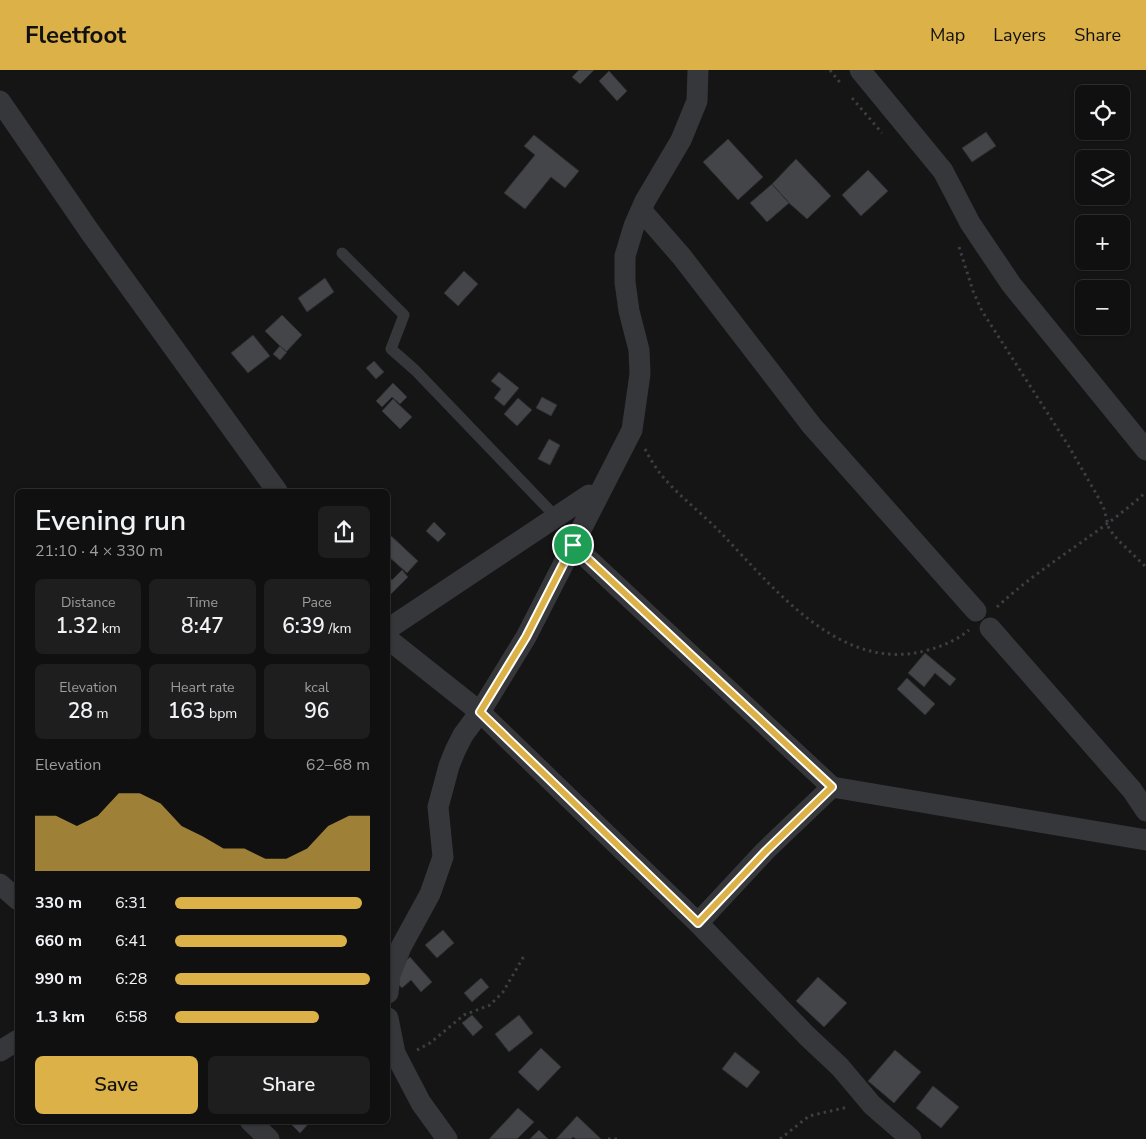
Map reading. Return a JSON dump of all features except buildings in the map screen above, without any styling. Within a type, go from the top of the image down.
[{"type":"street","points":[[390,974],[401,947],[430,894],[443,857],[438,807],[448,766],[463,735],[480,712],[526,637],[632,430],[640,374],[639,350],[629,312],[624,270],[627,248],[641,210],[681,140],[697,101],[698,70]]},
{"type":"street","points":[[860,70],[943,171],[970,223],[1011,284],[1146,450]]},
{"type":"street","points":[[0,101],[90,232],[276,489]]},
{"type":"street","points":[[641,210],[682,257],[812,426],[1132,790],[1146,811]]},
{"type":"street","points":[[390,628],[590,495]]},
{"type":"street","points":[[573,545],[832,787],[1146,840]]},
{"type":"street","points":[[390,640],[480,712],[698,923],[807,1036],[840,1067],[872,1106],[911,1139]]},
{"type":"street","points":[[698,923],[766,851],[832,787]]},
{"type":"street","points":[[0,884],[15,897]]},
{"type":"street","points":[[390,1027],[399,1060],[422,1103],[447,1139]]},
{"type":"street","points":[[0,1051],[15,1042]]},
{"type":"street","points":[[253,1124],[269,1139]]},
{"type":"lane","points":[[342,253],[404,315],[391,349],[415,370],[556,517]]},
{"type":"path","points":[[830,70],[888,139]]},
{"type":"path","points":[[957,240],[973,291],[982,311],[1097,494],[1104,509],[1107,524],[1118,540],[1146,567]]},
{"type":"path","points":[[632,430],[660,473],[788,603],[815,624],[843,641],[870,651],[895,656],[936,648],[960,637],[1146,492]]},
{"type":"path","points":[[399,1060],[430,1043],[464,1014],[490,1005],[503,992],[524,956]]},
{"type":"path","points":[[780,1139],[809,1116],[854,1106],[872,1106]]},
{"type":"path","points":[[608,1139],[618,1139]]},
{"type":"route","points":[[573,545],[832,787],[766,851],[698,923],[480,712],[526,637],[573,545]]}]
